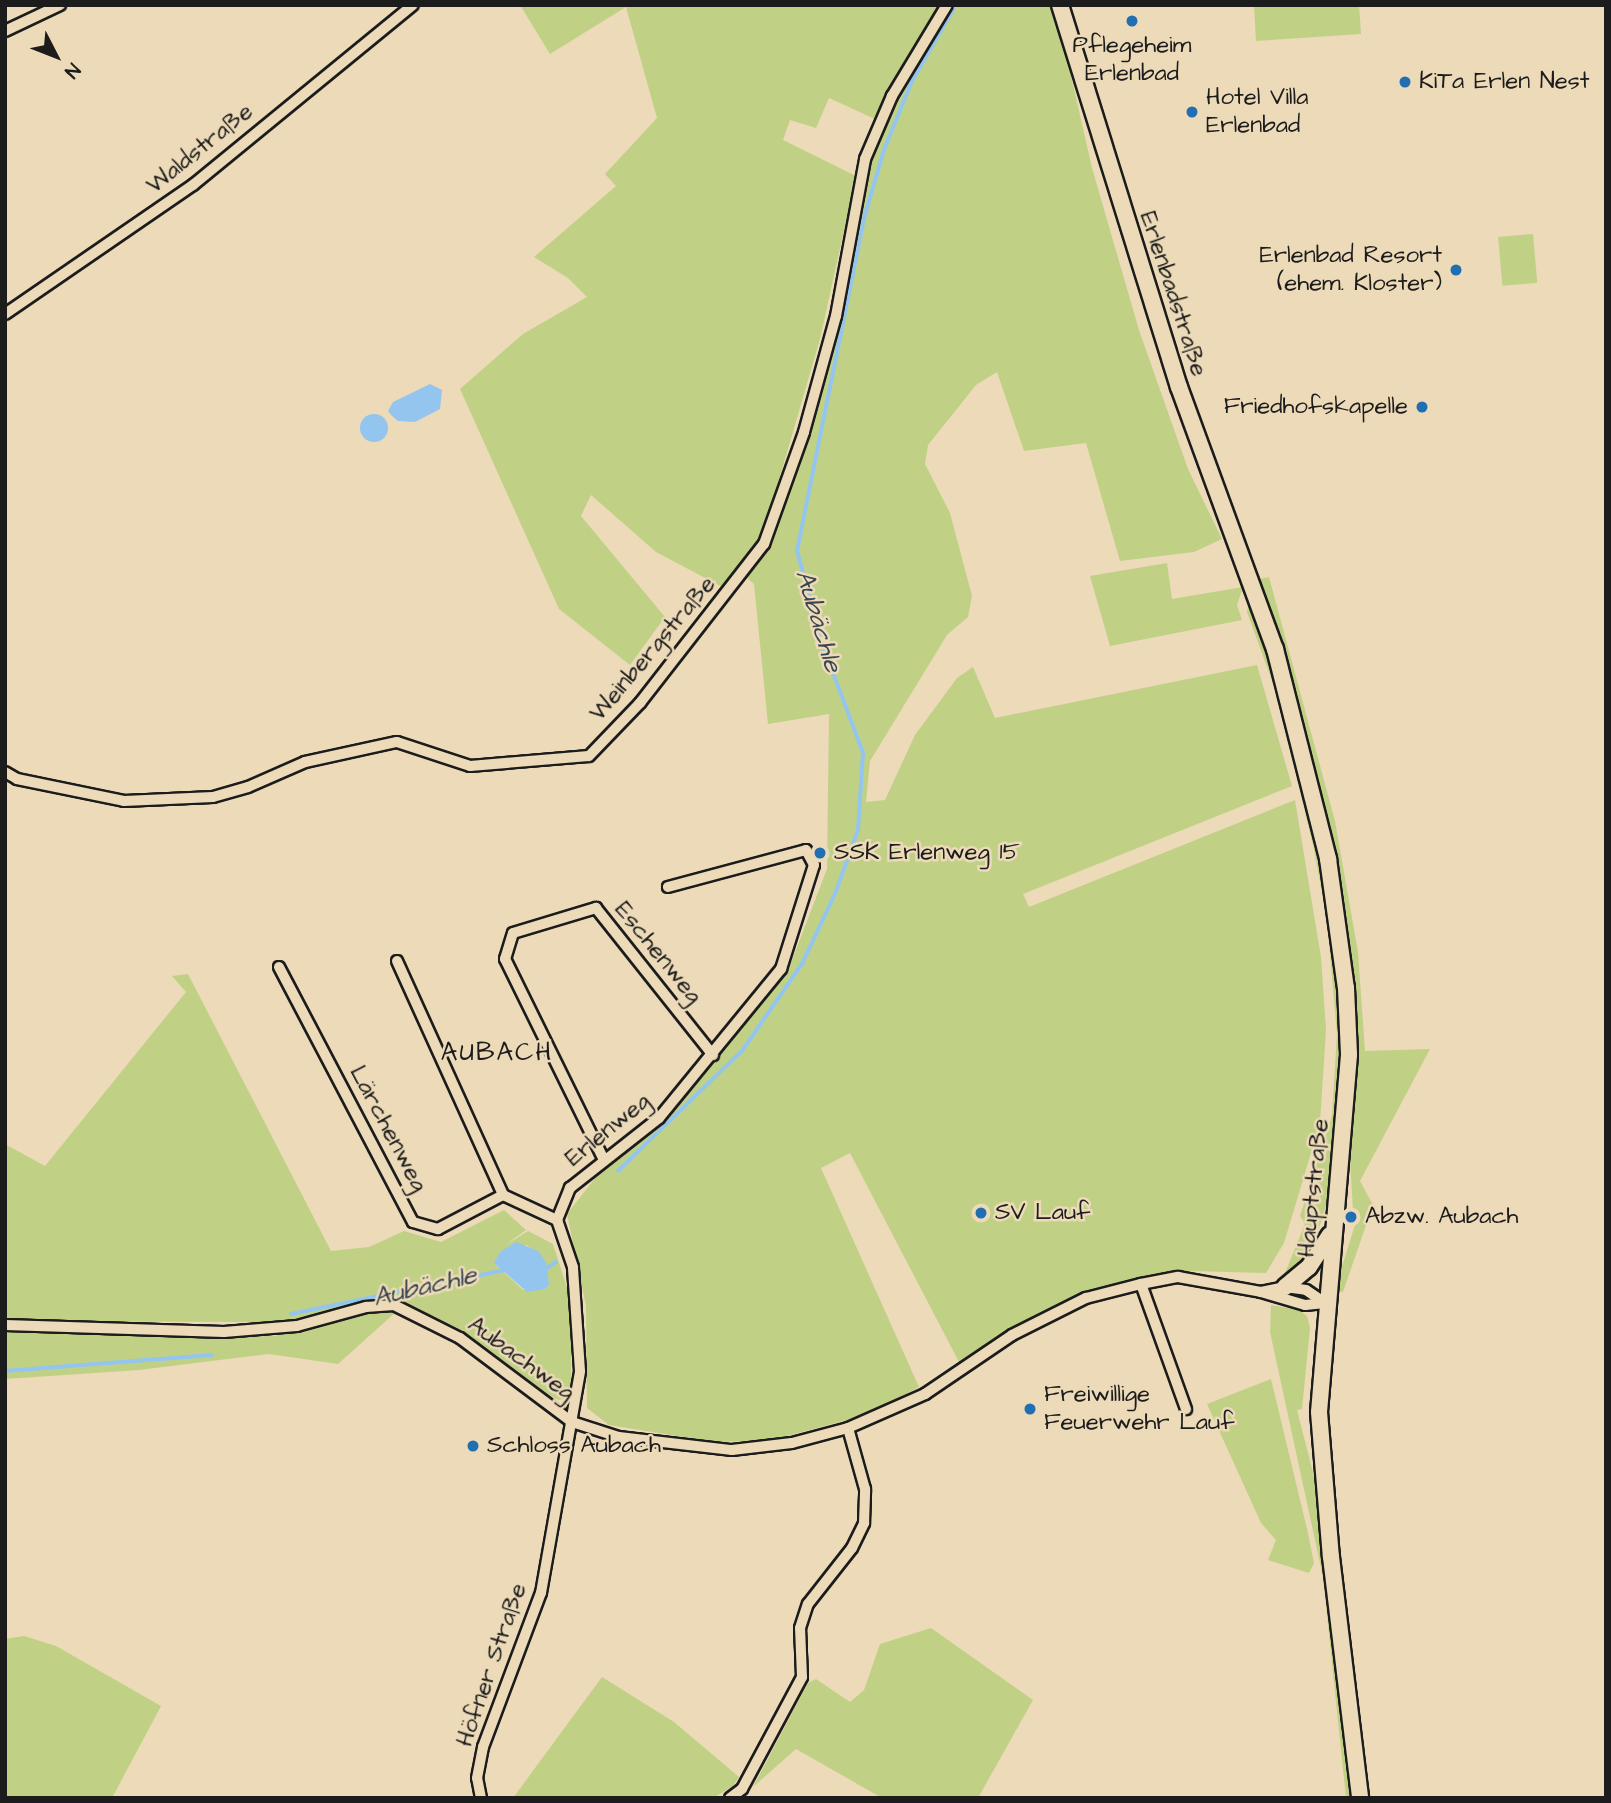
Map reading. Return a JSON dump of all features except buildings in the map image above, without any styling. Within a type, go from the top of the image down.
[{"type":"main road","name":"Erlenbadstraße","points":[[1060,5],[1179,387],[1256,591]]},
{"type":"main road","name":"Hauptstraße","points":[[1256,591],[1309,768],[1340,928],[1349,1055],[1325,1303],[1319,1412],[1323,1475],[1360,1798]]},
{"type":"main road","points":[[1285,1287],[1308,1267],[1333,1230]]},
{"type":"street","points":[[5,31],[60,5]]},
{"type":"street","name":"Waldstraße","points":[[5,314],[193,184],[412,5]]},
{"type":"street","name":"Weinbergstraße","points":[[5,772],[111,802],[213,797],[248,787],[305,762],[397,742],[470,766],[589,756],[640,703],[764,544],[804,432],[836,316],[864,159],[892,96],[947,5]]},
{"type":"street","name":"Erlenweg","points":[[557,1220],[570,1188],[603,1158],[659,1118],[781,970],[814,865],[806,850],[668,887]]},
{"type":"street","name":"Eschenweg","points":[[603,1158],[505,959],[513,933],[596,908],[713,1055]]},
{"type":"street","points":[[397,961],[503,1195],[557,1220],[573,1266],[579,1314],[580,1371],[572,1422]]},
{"type":"street","name":"Lärchenweg","points":[[279,967],[413,1222],[438,1229],[503,1195]]},
{"type":"street","name":"Aubachweg","points":[[5,1325],[224,1332],[297,1326],[366,1307],[394,1305],[460,1338],[572,1422],[619,1437],[732,1450],[792,1443],[848,1428],[925,1394],[1012,1335],[1086,1298],[1141,1284],[1178,1277],[1261,1292],[1305,1305],[1325,1303]]},
{"type":"street","points":[[1141,1284],[1186,1409]]},
{"type":"street","points":[[1285,1287],[1306,1290],[1325,1303]]},
{"type":"street","name":"Aubachweg","points":[[1261,1292],[1285,1287]]},
{"type":"street","name":"Höfner Straße","points":[[481,1798],[477,1778],[483,1747],[541,1593],[572,1422]]},
{"type":"street","points":[[730,1798],[742,1788],[802,1677],[800,1628],[808,1604],[852,1548],[864,1523],[865,1489],[848,1428]]},
{"type":"green space","points":[[520,5],[943,5],[877,120],[829,98],[816,128],[790,120],[783,140],[856,176],[820,339],[762,538],[726,589],[656,552],[591,495],[581,516],[665,617],[630,665],[559,609],[460,389],[523,334],[587,297],[568,278],[534,257],[616,186],[605,174],[657,118],[626,7],[550,54]]},
{"type":"green space","points":[[950,5],[1055,5],[1092,168],[1139,330],[1188,469],[1222,539],[1194,552],[1120,561],[1086,443],[1024,451],[997,372],[976,385],[928,445],[925,464],[950,513],[972,596],[968,617],[947,635],[870,761],[866,802],[885,800],[915,735],[957,678],[973,667],[995,718],[1257,665],[1292,786],[1023,894],[1029,907],[1295,800],[1321,957],[1326,1030],[1320,1123],[1284,1243],[1266,1273],[1189,1271],[1089,1292],[1013,1328],[959,1362],[850,1153],[821,1168],[919,1387],[869,1414],[772,1440],[714,1442],[609,1425],[587,1408],[586,1306],[567,1214],[596,1177],[664,1123],[787,973],[827,869],[829,714],[768,724],[754,584],[746,577],[772,535],[794,472],[864,179],[883,123],[912,59]]},
{"type":"green space","points":[[1254,5],[1359,5],[1361,34],[1256,41]]},
{"type":"green space","points":[[1533,234],[1537,283],[1502,286],[1498,237]]},
{"type":"green space","points":[[1167,563],[1172,599],[1243,587],[1237,605],[1242,620],[1110,646],[1090,576]]},
{"type":"green space","points":[[1269,577],[1335,821],[1358,952],[1365,1051],[1430,1049],[1360,1181],[1373,1205],[1343,1292],[1337,1291],[1339,1276],[1359,1212],[1353,1211],[1350,1158],[1356,1026],[1349,941],[1313,760],[1260,579]]},
{"type":"green space","points":[[1249,601],[1265,635],[1319,839],[1342,1000],[1343,1076],[1333,1184],[1312,1250],[1297,1269],[1285,1273],[1305,1224],[1300,1216],[1332,1116],[1337,1034],[1327,919],[1313,845],[1275,689],[1247,612]]},
{"type":"green space","points":[[188,974],[331,1251],[369,1247],[404,1231],[441,1242],[504,1210],[526,1230],[504,1246],[528,1231],[553,1244],[571,1300],[571,1391],[566,1398],[559,1400],[549,1395],[462,1330],[405,1303],[375,1300],[281,1322],[5,1321],[5,1144],[45,1166],[186,992],[172,976]],"holes":[[[527,1245],[546,1262],[545,1289],[523,1290],[494,1263]]]},
{"type":"green space","points":[[1271,1305],[1299,1310],[1307,1316],[1310,1328],[1302,1409],[1297,1410],[1317,1488],[1353,1798],[1346,1798],[1323,1577],[1270,1332]]},
{"type":"green space","points":[[385,1309],[397,1311],[338,1364],[269,1354],[139,1370],[5,1379],[5,1330],[18,1333],[89,1330],[213,1337],[275,1336]]},
{"type":"green space","points":[[1271,1379],[1314,1563],[1309,1573],[1268,1560],[1276,1540],[1261,1523],[1207,1404]]},
{"type":"green space","points":[[931,1628],[1033,1700],[978,1798],[882,1798],[796,1749],[753,1787],[808,1683],[816,1679],[850,1702],[864,1690],[880,1644]]},
{"type":"green space","points":[[24,1636],[56,1646],[161,1706],[112,1798],[5,1798],[5,1639]]},
{"type":"green space","points":[[602,1677],[674,1722],[739,1777],[733,1786],[713,1798],[513,1798]]},
{"type":"water","points":[[430,384],[442,390],[440,409],[415,422],[398,421],[388,411],[393,402]]},
{"type":"water","points":[[374,414],[384,418],[388,428],[384,438],[374,442],[364,438],[360,428],[364,418]]},
{"type":"water","points":[[516,1242],[538,1251],[546,1262],[549,1284],[545,1289],[527,1292],[494,1263],[500,1252]]},
{"type":"waterway","name":"Aubächle","points":[[618,1171],[742,1051],[802,964],[835,894],[858,830],[863,753],[821,641],[797,551],[865,215],[884,150],[912,81],[953,10]]},
{"type":"waterway","name":"Aubächle","points":[[544,1270],[556,1262]]},
{"type":"waterway","name":"Aubächle","points":[[291,1314],[505,1270]]},
{"type":"waterway","name":"Aubächle","points":[[5,1371],[211,1355]]},
{"type":"place","name":"Pflegeheim Erlenbad","points":[[1132,21]]},
{"type":"place","name":"KiTa Erlen Nest","points":[[1405,82]]},
{"type":"place","name":"Hotel Villa Erlenbad","points":[[1192,112]]},
{"type":"place","name":"Erlenbad Resort (ehem. Kloster)","points":[[1456,270]]},
{"type":"place","name":"Friedhofskapelle","points":[[1422,407]]},
{"type":"place","name":"SSK Erlenweg 15","points":[[820,853]]},
{"type":"place","name":"SV Lauf","points":[[981,1213]]},
{"type":"place","name":"Abzw. Aubach","points":[[1351,1217]]},
{"type":"place","name":"Freiwillige Feuerwehr Lauf","points":[[1030,1409]]},
{"type":"place","name":"Schloss Aubach","points":[[473,1446]]},
{"type":"district","name":"AUBACH","points":[[497,1053]]}]
